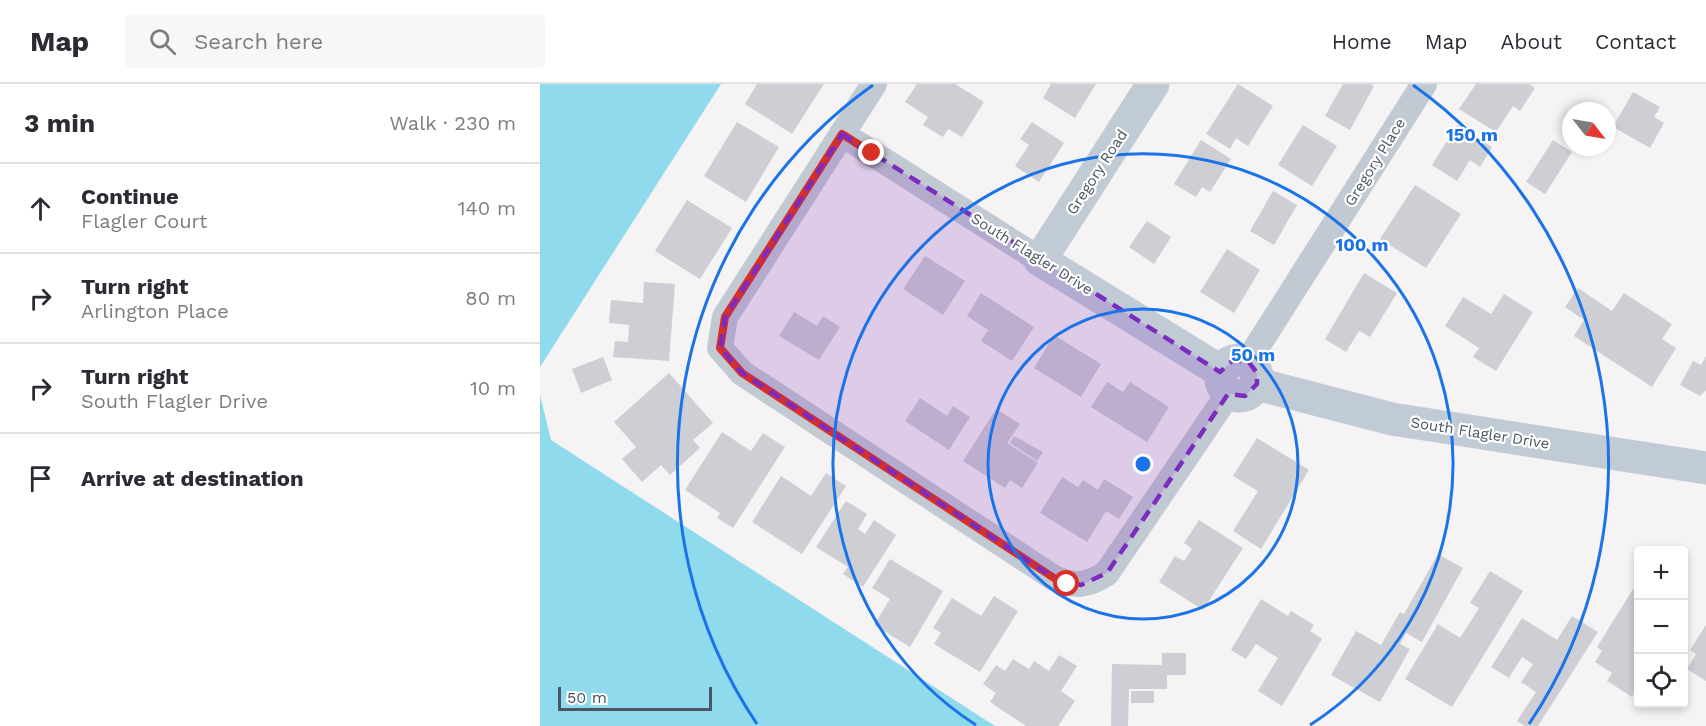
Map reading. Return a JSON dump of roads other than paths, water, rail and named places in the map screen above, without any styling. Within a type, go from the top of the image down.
[{"type":"street","points":[[842,134],[874,84]]},
{"type":"street","name":"Gregory Road","points":[[1040,260],[1153,84]]},
{"type":"street","name":"Gregory Place","points":[[842,134],[725,317],[720,348],[742,373],[1034,565],[1067,584],[1081,585],[1095,581],[1107,573],[1239,378],[1424,84]]},
{"type":"street","name":"South Flagler Drive","points":[[842,134],[1040,260],[1239,378],[1392,419],[1706,468]]},
{"type":"water","points":[[540,84],[721,84],[540,367]]},
{"type":"water","points":[[540,395],[551,440],[995,726],[540,726]]}]
